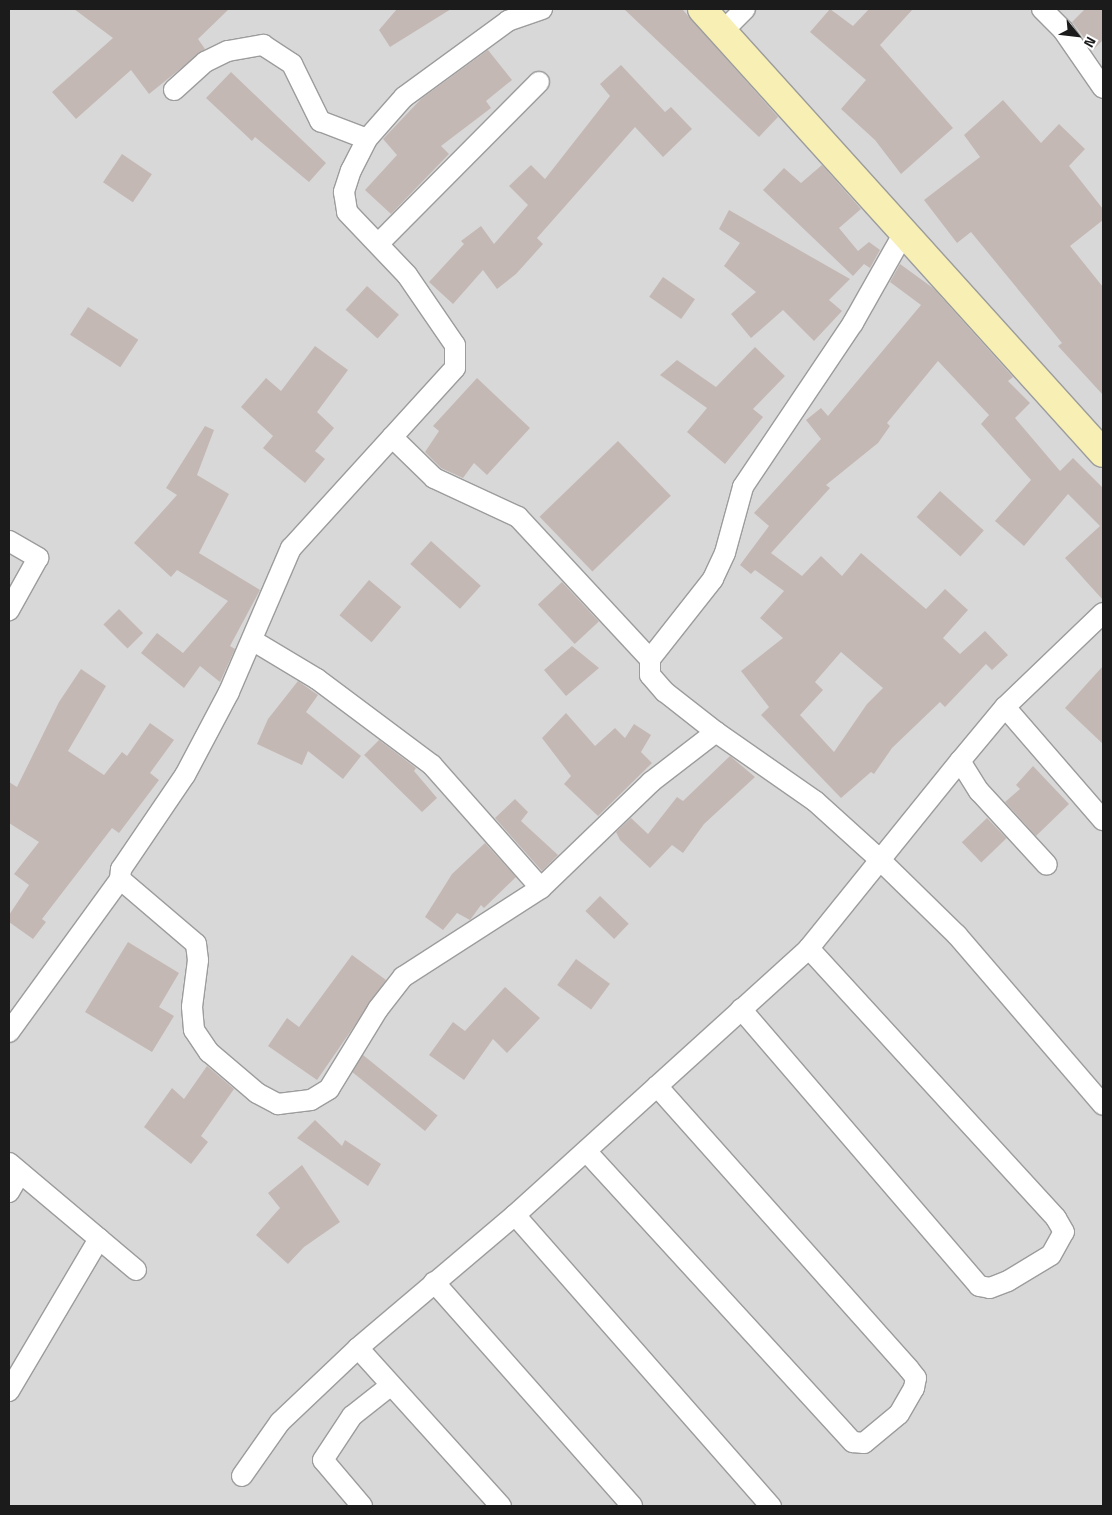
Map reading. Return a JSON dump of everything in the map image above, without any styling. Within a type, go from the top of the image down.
[{"type":"main road","points":[[702,9],[905,231],[1103,453]]},
{"type":"street","points":[[9,1032],[120,879],[122,869],[185,775],[252,640],[291,548],[455,368],[458,355],[407,275],[379,243],[347,212],[344,192],[367,139],[404,97],[474,45],[508,21],[542,9]]},
{"type":"street","points":[[723,30],[745,9]]},
{"type":"street","points":[[1042,9],[1063,30],[1103,88]]},
{"type":"street","points":[[174,90],[205,62],[228,51],[263,45],[292,64],[320,121],[367,139]]},
{"type":"street","points":[[379,243],[539,82]]},
{"type":"street","points":[[905,231],[853,323],[743,487],[725,553],[713,578],[650,659],[650,675],[665,692],[716,732],[815,801],[878,858],[957,935],[1103,1105]]},
{"type":"street","points":[[392,437],[434,478],[518,517],[650,659]]},
{"type":"street","points":[[9,541],[38,558],[9,610]]},
{"type":"street","points":[[242,1476],[280,1422],[358,1348],[515,1215],[810,948],[846,905],[878,858],[1005,707],[1103,613]]},
{"type":"street","points":[[252,640],[325,685],[432,765],[541,888]]},
{"type":"street","points":[[1005,707],[1103,820]]},
{"type":"street","points":[[120,879],[196,944],[198,960],[192,1006],[194,1030],[209,1052],[257,1093],[278,1104],[311,1100],[330,1089],[378,1009],[403,977],[541,888],[651,782],[716,732]]},
{"type":"street","points":[[960,761],[979,791],[1047,865]]},
{"type":"street","points":[[742,1009],[979,1286],[990,1288],[1008,1281],[1052,1255],[1064,1232],[1056,1218],[810,948]]},
{"type":"street","points":[[586,1150],[853,1442],[870,1438],[899,1414],[914,1388],[916,1378],[910,1369],[657,1086]]},
{"type":"street","points":[[9,1192],[14,1168],[136,1270]]},
{"type":"street","points":[[515,1215],[770,1506]]},
{"type":"street","points":[[9,1391],[99,1239]]},
{"type":"street","points":[[434,1282],[632,1506]]},
{"type":"street","points":[[358,1348],[390,1386],[501,1506]]},
{"type":"street","points":[[362,1506],[327,1469],[323,1460],[352,1416],[390,1386]]},
{"type":"shaded area","points":[[9,9],[1103,9],[1103,1506],[9,1506]]},
{"type":"building","points":[[74,9],[229,9],[198,39],[205,49],[149,94],[131,70],[76,119],[52,92],[113,38]]},
{"type":"building","points":[[397,9],[451,9],[390,47],[379,30]]},
{"type":"building","points":[[624,9],[682,9],[778,117],[759,137]]},
{"type":"building","points":[[830,9],[853,26],[869,9],[913,9],[880,45],[953,128],[901,174],[875,140],[841,109],[866,80],[810,32]]},
{"type":"building","points":[[1085,9],[1103,9],[1103,40],[1093,50],[1072,22]]},
{"type":"building","points":[[488,50],[512,80],[486,101],[491,108],[441,146],[449,154],[391,214],[365,190],[397,155],[383,139],[421,99]]},
{"type":"building","points":[[621,65],[665,112],[671,107],[692,129],[663,157],[635,127],[537,238],[543,244],[516,274],[497,289],[483,270],[453,304],[429,282],[464,244],[461,241],[481,226],[494,244],[528,205],[509,186],[531,165],[545,179],[610,96],[600,84]]},
{"type":"building","points":[[231,72],[326,163],[309,182],[255,137],[252,141],[206,98]]},
{"type":"building","points":[[1003,100],[1041,143],[1059,124],[1085,149],[1069,166],[1103,209],[1103,220],[1070,246],[1103,287],[1103,395],[1058,346],[1062,343],[971,232],[957,243],[924,200],[980,157],[964,135]]},
{"type":"building","points":[[122,154],[152,174],[133,202],[103,182]]},
{"type":"building","points":[[822,165],[861,209],[839,228],[858,251],[869,242],[880,250],[870,268],[864,264],[853,276],[763,190],[784,168],[801,183]]},
{"type":"building","points":[[729,210],[850,279],[829,300],[842,311],[814,341],[783,310],[751,338],[731,314],[756,292],[724,266],[740,243],[719,229]]},
{"type":"building","points":[[900,264],[933,288],[1013,377],[1008,381],[1030,403],[1015,418],[1060,471],[1073,458],[1103,488],[1103,600],[1065,558],[1100,526],[1068,494],[1024,546],[995,521],[1031,480],[981,424],[989,415],[938,361],[887,423],[890,426],[878,443],[826,485],[830,488],[771,553],[802,576],[821,556],[842,576],[861,553],[926,609],[945,589],[968,610],[943,638],[960,654],[985,631],[1008,655],[992,670],[986,664],[945,707],[940,702],[892,748],[874,774],[871,772],[841,798],[761,715],[769,707],[741,671],[783,638],[760,618],[784,591],[755,570],[751,574],[740,565],[769,526],[754,513],[821,439],[806,420],[821,408],[828,416],[921,305],[890,282]],"holes":[[[841,652],[883,688],[867,704],[834,752],[800,715],[823,690],[815,682]]]},
{"type":"building","points":[[663,277],[695,299],[681,319],[649,297]]},
{"type":"building","points":[[367,286],[399,315],[378,339],[346,310]]},
{"type":"building","points":[[88,307],[138,340],[120,367],[70,335]]},
{"type":"building","points":[[315,346],[348,370],[317,412],[334,428],[315,451],[325,459],[305,483],[263,448],[273,436],[241,407],[266,378],[281,391]]},
{"type":"building","points":[[755,347],[785,376],[753,409],[763,417],[725,464],[687,432],[707,408],[660,375],[677,360],[716,387]]},
{"type":"building","points":[[477,378],[530,428],[487,475],[474,463],[463,478],[441,468],[425,452],[439,431],[433,426]]},
{"type":"building","points":[[205,426],[214,430],[197,475],[229,494],[199,553],[260,590],[230,646],[235,649],[220,682],[200,666],[184,688],[141,653],[157,633],[183,653],[228,601],[177,570],[171,577],[134,543],[177,495],[166,488]]},
{"type":"building","points":[[618,441],[671,496],[592,571],[540,517]]},
{"type":"building","points":[[940,491],[984,530],[960,556],[917,517]]},
{"type":"building","points":[[431,541],[481,586],[460,609],[410,564]]},
{"type":"building","points":[[369,580],[401,607],[372,642],[339,615]]},
{"type":"building","points":[[562,582],[599,621],[575,644],[538,605]]},
{"type":"building","points":[[119,609],[143,633],[127,649],[103,625]]},
{"type":"building","points":[[572,646],[599,668],[566,696],[544,670]]},
{"type":"building","points":[[1103,666],[1103,744],[1065,708]]},
{"type":"building","points":[[81,669],[106,686],[68,751],[104,775],[122,752],[127,756],[150,723],[174,740],[150,773],[159,780],[119,833],[112,828],[42,919],[46,922],[33,939],[9,922],[9,915],[29,885],[14,874],[39,842],[9,823],[9,782],[17,787],[59,702]]},
{"type":"building","points":[[298,681],[318,695],[306,712],[361,756],[343,779],[308,751],[302,765],[257,744],[268,719]]},
{"type":"building","points":[[566,713],[595,746],[615,728],[625,738],[634,724],[651,735],[641,752],[652,763],[598,816],[564,784],[571,776],[542,738]]},
{"type":"building","points":[[379,740],[416,768],[414,771],[437,798],[422,812],[364,755]]},
{"type":"building","points":[[730,756],[755,777],[704,824],[683,853],[672,845],[650,868],[620,840],[616,832],[631,818],[648,834],[677,797],[683,801]]},
{"type":"building","points":[[1033,766],[1069,804],[1036,836],[1005,802],[1020,789],[1016,785]]},
{"type":"building","points":[[515,799],[528,812],[521,821],[558,855],[542,871],[495,818]]},
{"type":"building","points":[[987,818],[1006,838],[981,862],[962,842]]},
{"type":"building","points":[[485,843],[516,877],[484,908],[481,905],[470,920],[457,913],[443,930],[425,917],[452,874]]},
{"type":"building","points":[[600,896],[629,924],[614,939],[585,911]]},
{"type":"building","points":[[128,942],[179,973],[159,1007],[174,1016],[152,1052],[85,1012]]},
{"type":"building","points":[[352,955],[386,980],[317,1080],[268,1046],[287,1018],[299,1027]]},
{"type":"building","points":[[576,959],[610,984],[591,1010],[557,985]]},
{"type":"building","points":[[505,987],[540,1018],[507,1053],[493,1039],[464,1080],[429,1055],[453,1022],[465,1031]]},
{"type":"building","points":[[363,1055],[438,1115],[425,1131],[350,1071]]},
{"type":"building","points":[[207,1066],[234,1089],[201,1136],[208,1142],[191,1164],[144,1127],[172,1088],[184,1099]]},
{"type":"building","points":[[315,1120],[342,1146],[345,1140],[381,1164],[368,1186],[297,1138]]},
{"type":"building","points":[[302,1165],[340,1222],[304,1247],[288,1264],[256,1235],[280,1208],[268,1193]]}]
